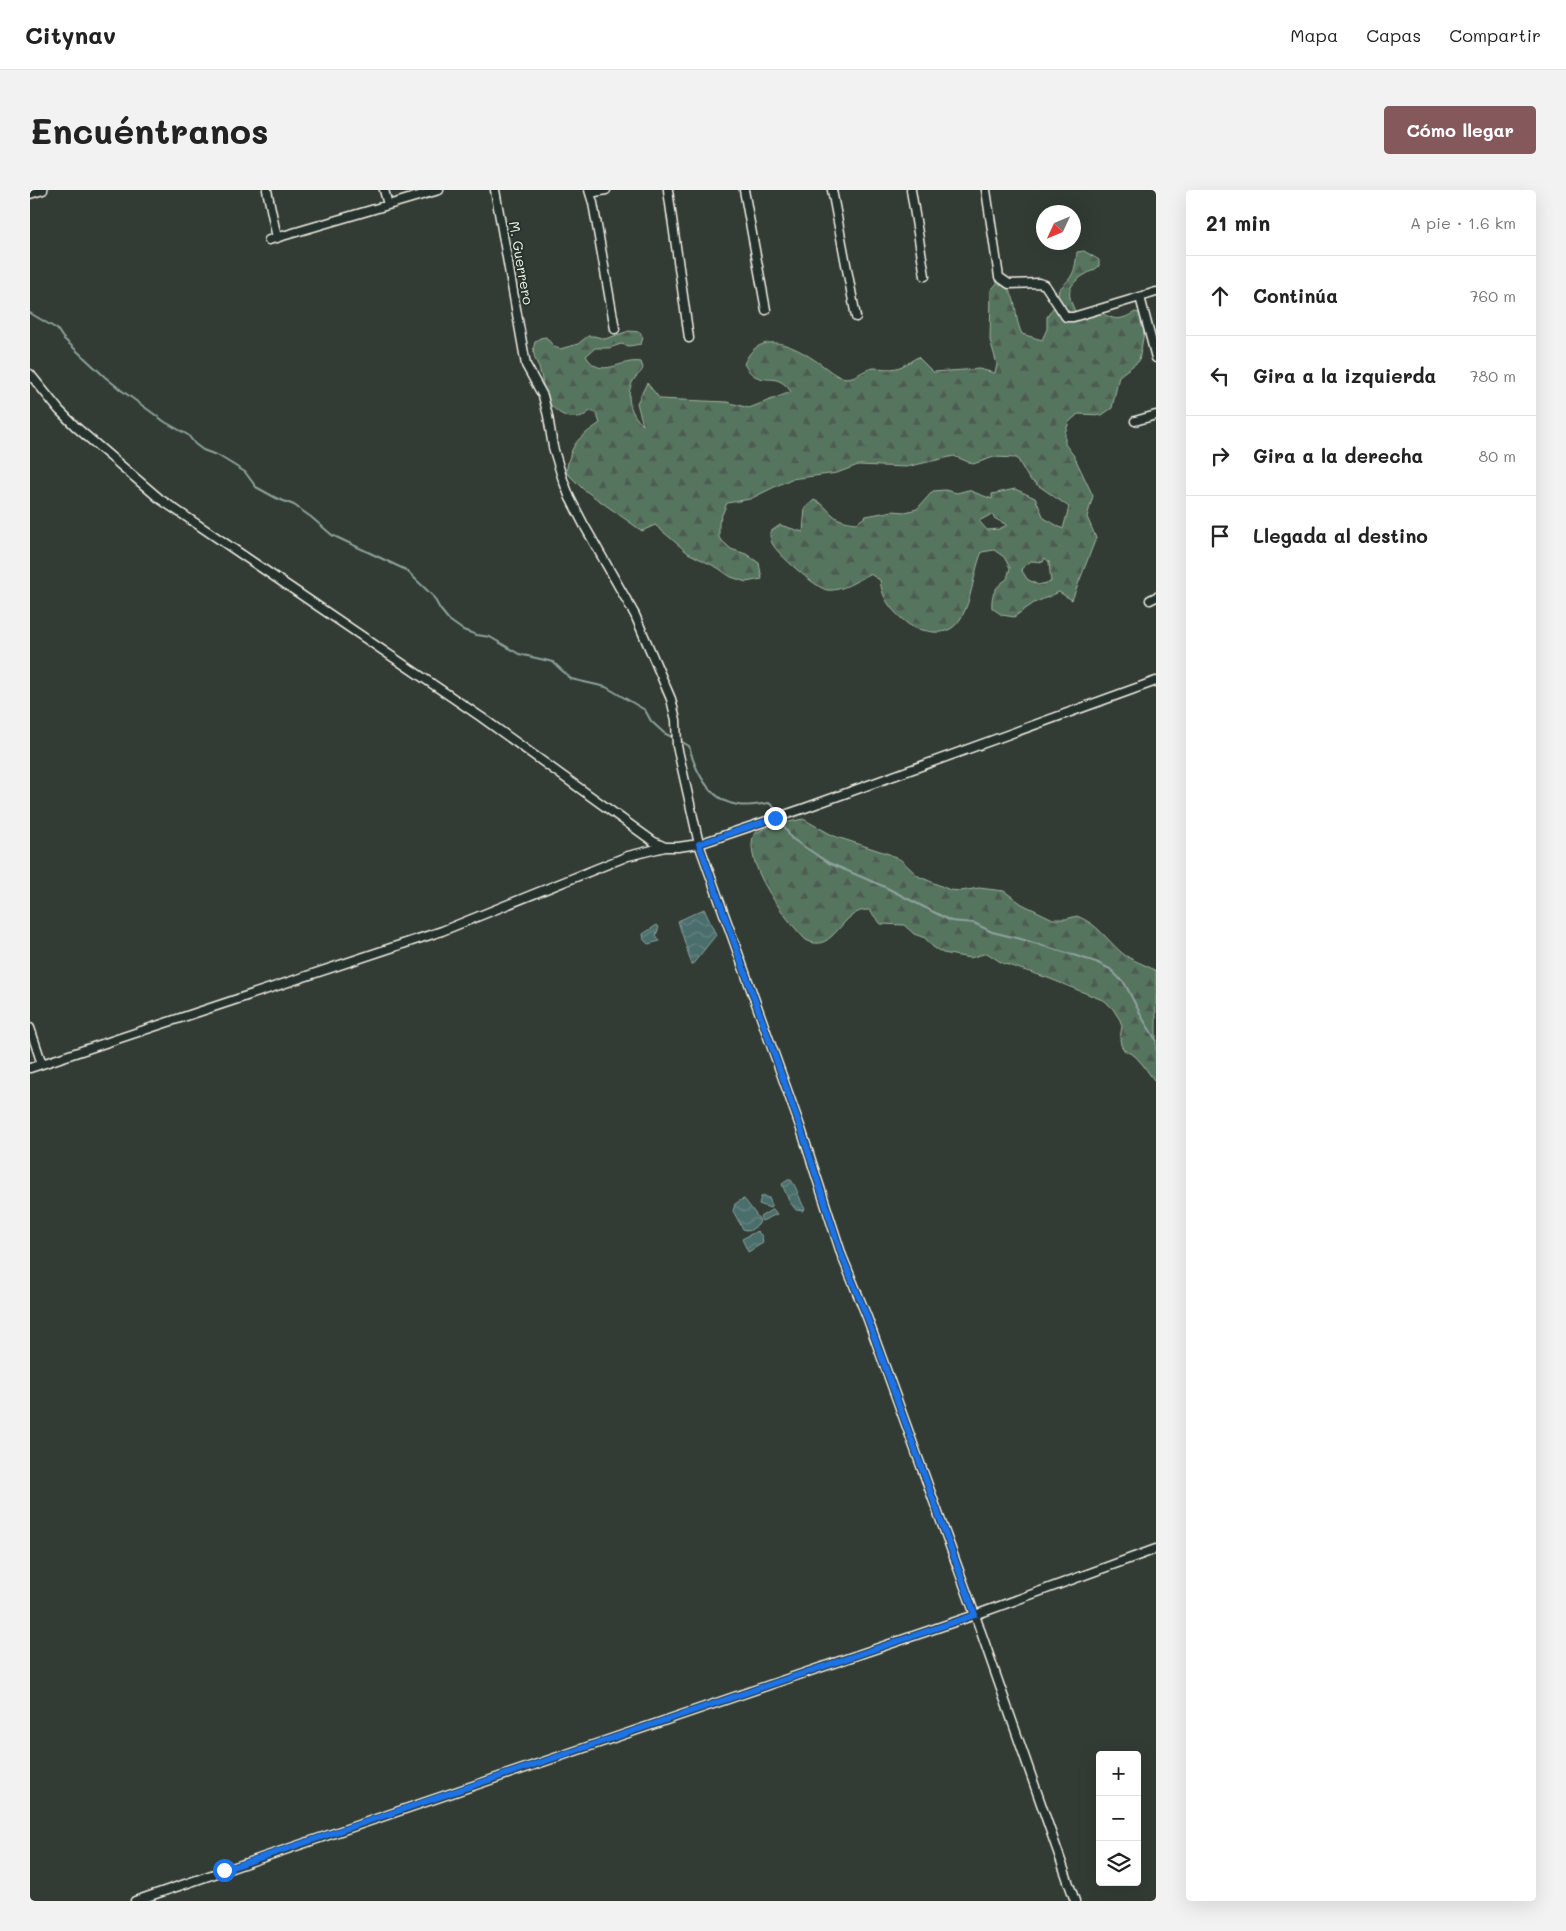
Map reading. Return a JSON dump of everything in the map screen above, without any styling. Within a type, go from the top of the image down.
[{"type":"street","points":[[30,194],[43,190]]},
{"type":"street","points":[[267,190],[273,239],[439,190]]},
{"type":"street","points":[[384,190],[388,205]]},
{"type":"street","name":"M. Guerrero","points":[[495,190],[526,365],[542,396],[548,416],[553,447],[570,498],[635,615],[671,699],[678,733],[677,746],[699,844],[801,1129],[842,1256],[867,1317],[975,1615],[1075,1901]]},
{"type":"street","points":[[606,190],[589,191],[593,203],[615,329]]},
{"type":"street","points":[[668,190],[689,338]]},
{"type":"street","points":[[744,190],[766,310]]},
{"type":"street","points":[[832,190],[856,317]]},
{"type":"street","points":[[911,190],[925,276]]},
{"type":"street","points":[[986,190],[999,277],[1009,284],[1040,283],[1045,285],[1066,317],[1073,317],[1156,292]]},
{"type":"street","points":[[1140,297],[1156,358]]},
{"type":"street","points":[[30,374],[54,404],[76,427],[160,499],[481,717],[654,842],[665,847]]},
{"type":"street","points":[[1135,421],[1156,415]]},
{"type":"street","points":[[30,1068],[442,931],[628,856],[665,847],[699,844],[1156,681]]},
{"type":"street","points":[[30,1028],[42,1064]]},
{"type":"street","points":[[135,1901],[975,1615],[1156,1549]]},
{"type":"green space","points":[[1084,251],[1099,260],[1099,266],[1079,279],[1071,288],[1070,298],[1078,317],[1102,313],[1118,318],[1126,317],[1135,312],[1147,315],[1139,361],[1119,376],[1112,408],[1102,415],[1078,414],[1069,422],[1065,433],[1065,444],[1074,456],[1093,496],[1087,517],[1096,538],[1072,600],[1059,592],[1034,603],[1014,617],[1002,615],[992,608],[992,599],[999,585],[1007,579],[1010,568],[1004,557],[994,550],[982,552],[968,603],[955,625],[946,631],[933,632],[917,629],[898,615],[889,605],[883,594],[880,580],[870,574],[844,587],[827,590],[814,583],[797,569],[775,548],[771,540],[770,532],[780,525],[803,532],[805,508],[814,500],[823,505],[838,519],[857,523],[866,516],[917,509],[933,491],[945,490],[957,493],[968,490],[992,499],[992,494],[1015,489],[1035,498],[1044,518],[1063,529],[1069,507],[1029,479],[1017,458],[994,457],[973,464],[954,456],[906,467],[858,465],[837,473],[791,479],[750,499],[727,503],[719,522],[719,538],[731,549],[746,554],[759,563],[762,579],[746,582],[731,577],[718,568],[688,553],[655,525],[642,531],[583,489],[566,472],[570,454],[576,443],[600,423],[596,413],[590,411],[585,415],[573,418],[557,411],[548,401],[534,353],[535,342],[540,338],[546,337],[554,347],[560,349],[578,344],[588,336],[605,339],[629,331],[640,332],[643,338],[641,344],[629,346],[621,344],[609,348],[595,348],[586,356],[598,367],[605,368],[641,362],[643,368],[633,381],[629,399],[635,416],[643,425],[637,403],[647,383],[660,399],[727,402],[749,408],[791,392],[781,382],[757,377],[744,364],[751,352],[759,346],[769,343],[780,343],[802,352],[836,375],[846,378],[874,368],[897,368],[918,357],[933,372],[979,369],[995,373],[997,364],[990,340],[991,290],[999,281],[1006,287],[1011,293],[1022,334],[1042,340],[1047,329],[1047,317],[1057,302],[1059,289],[1068,281],[1073,273],[1077,252]],"holes":[[[993,515],[994,518],[1007,525],[999,529],[987,530],[979,521]],[[1045,558],[1049,562],[1051,582],[1038,585],[1027,579],[1021,569],[1031,561],[1043,562]]]},
{"type":"green space","points":[[803,819],[834,836],[889,854],[901,860],[918,876],[950,890],[961,891],[979,888],[1004,891],[1022,904],[1053,919],[1066,919],[1077,916],[1091,923],[1126,956],[1156,971],[1156,1083],[1135,1056],[1124,1050],[1120,1039],[1122,1026],[1120,1020],[1105,1001],[1048,978],[1002,963],[987,953],[970,958],[943,953],[933,947],[925,938],[914,934],[904,925],[881,924],[869,910],[859,911],[851,916],[824,942],[816,943],[806,940],[788,919],[768,890],[754,860],[752,846],[754,834],[769,826]]},
{"type":"water","points":[[704,909],[716,935],[692,965],[678,921]]},
{"type":"water","points":[[657,925],[659,927],[656,935],[660,941],[648,944],[644,940],[643,934]]},
{"type":"water","points":[[791,1180],[795,1187],[805,1209],[803,1211],[796,1210],[789,1201],[782,1184]]},
{"type":"water","points":[[763,1195],[769,1198],[772,1205],[770,1208],[759,1204]]},
{"type":"water","points":[[744,1199],[760,1221],[758,1225],[749,1231],[743,1229],[733,1211],[735,1204]]},
{"type":"water","points":[[773,1209],[777,1214],[762,1221],[760,1217]]},
{"type":"water","points":[[757,1231],[762,1236],[763,1243],[748,1252],[742,1239]]},
{"type":"waterway","points":[[30,313],[57,329],[63,338],[121,390],[165,422],[188,435],[203,450],[219,456],[245,472],[256,487],[294,505],[332,535],[406,570],[433,596],[449,620],[463,630],[490,637],[519,654],[553,662],[571,679],[606,687],[645,710],[651,721],[664,733],[674,738]]},
{"type":"waterway","points":[[679,740],[689,746],[700,775],[719,798],[742,806],[769,803],[776,809],[778,815]]},
{"type":"waterway","points":[[780,819],[791,838],[829,863],[885,887],[951,921],[974,923],[992,932],[1096,962],[1110,969],[1125,984],[1156,1040]]},
{"type":"route","points":[[224,1870],[975,1615],[867,1317],[842,1256],[801,1129],[699,844],[775,818]]}]
